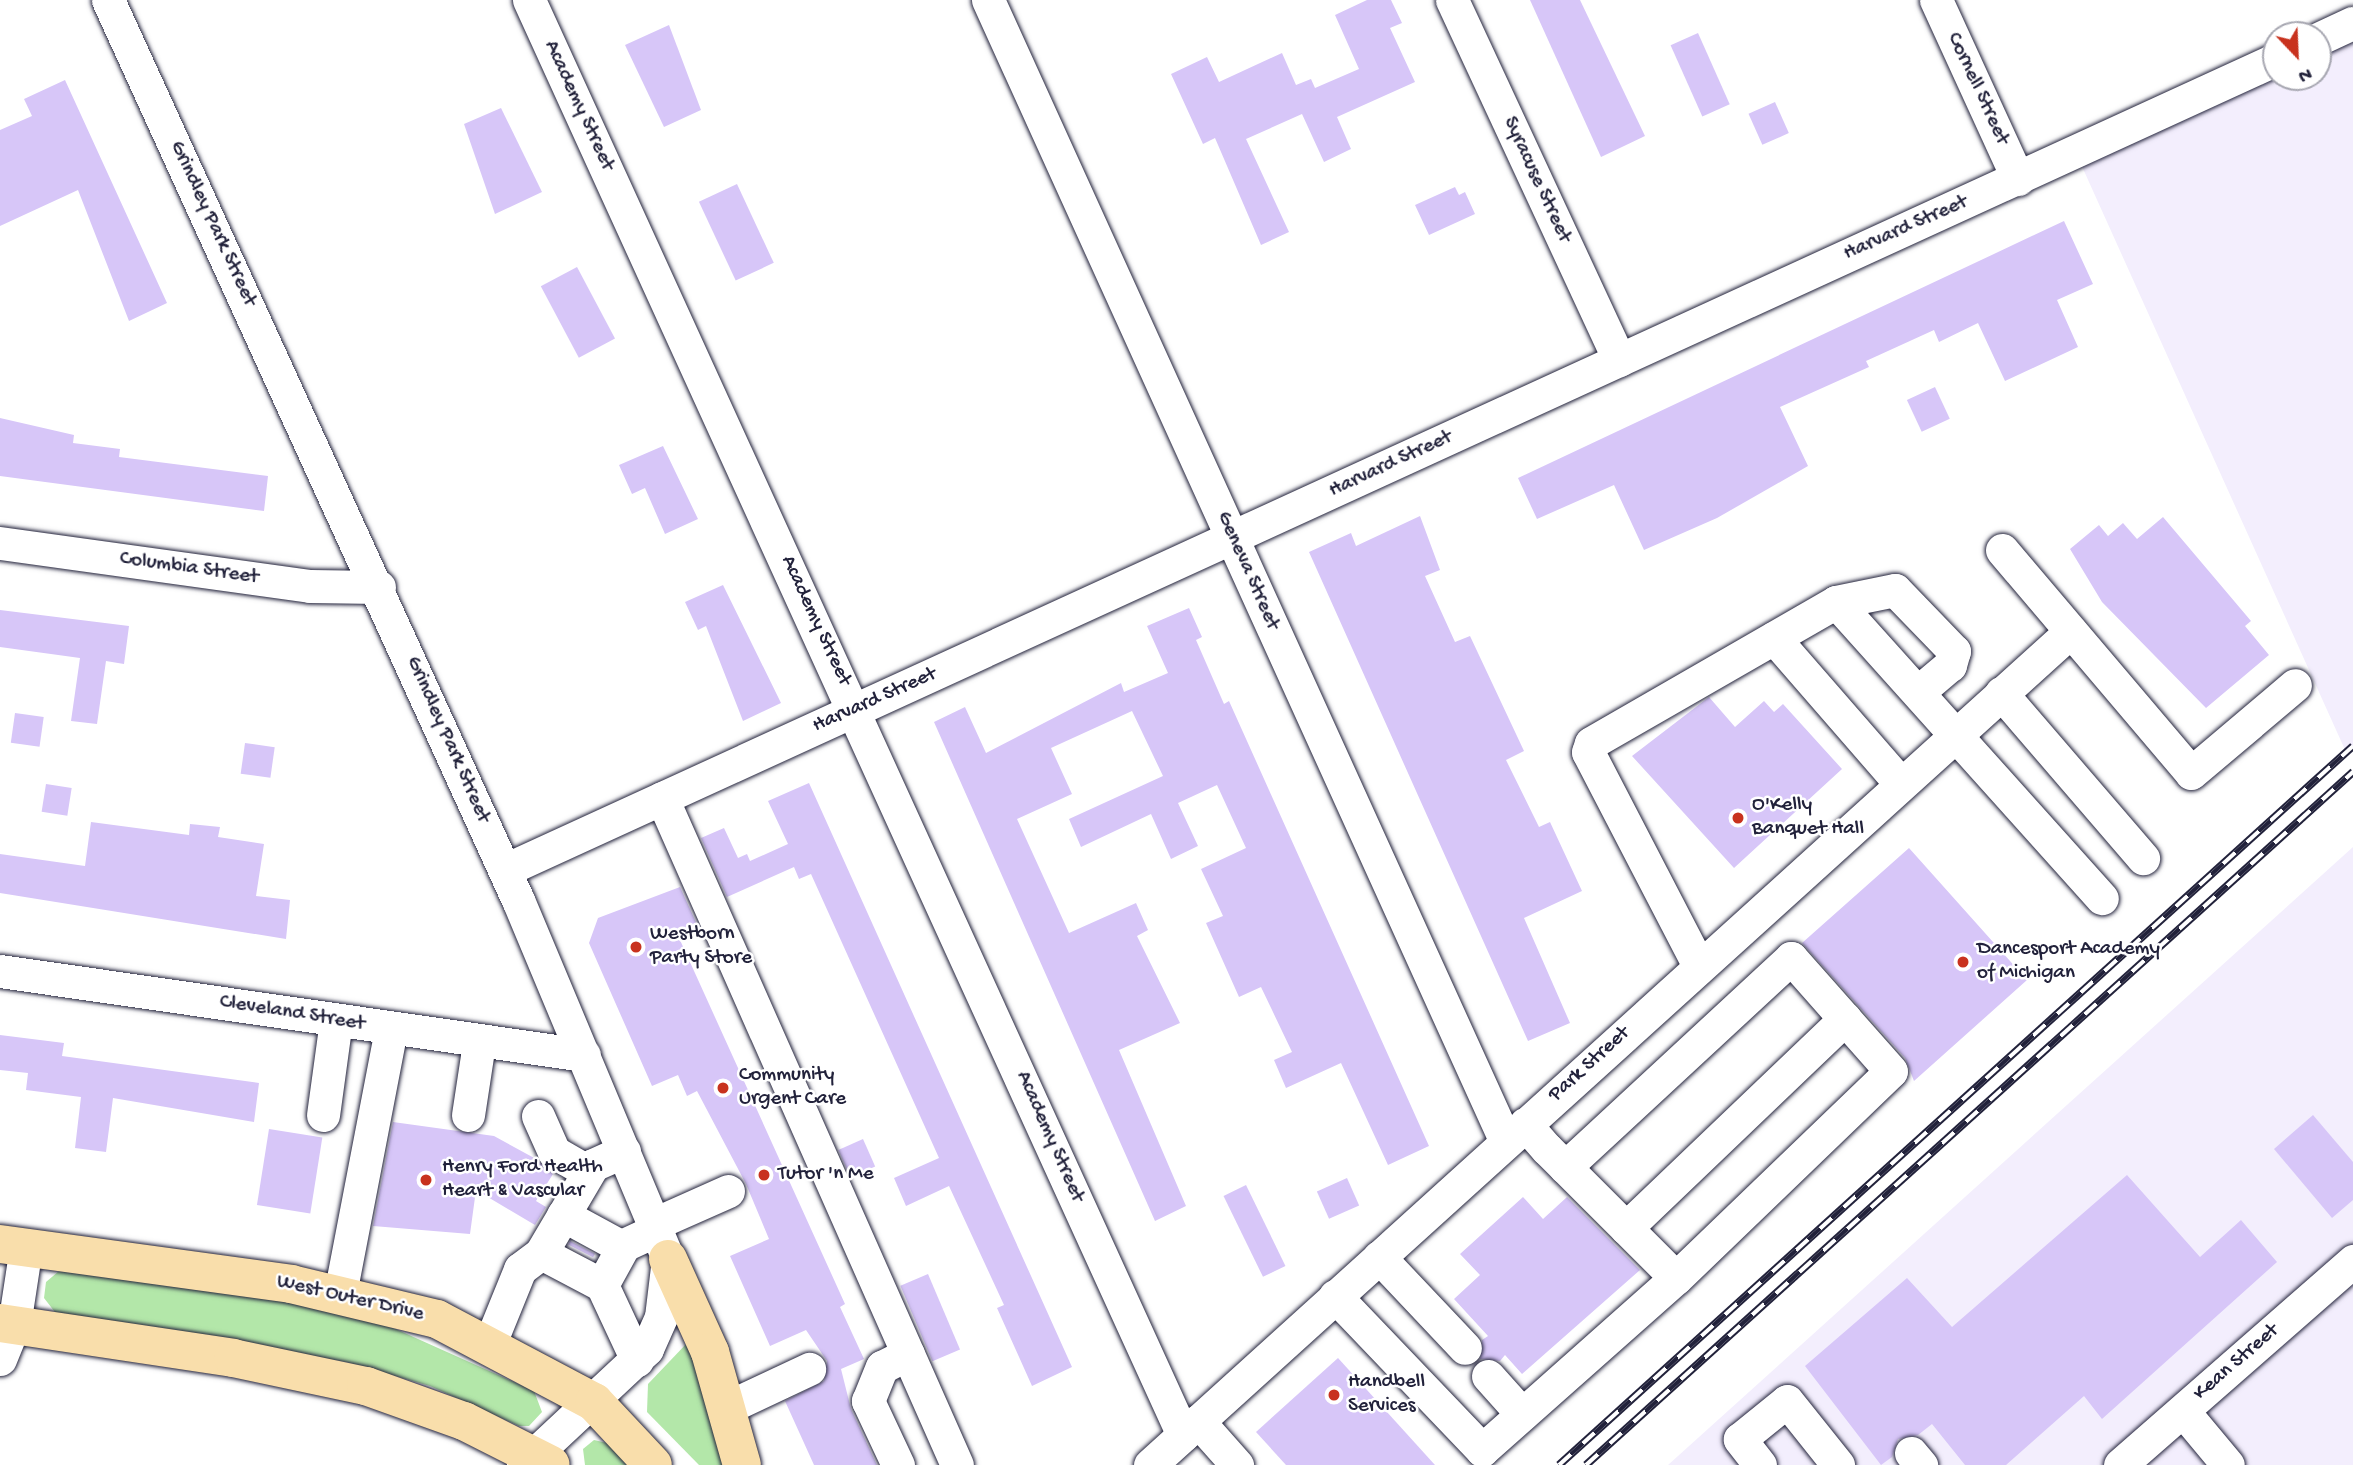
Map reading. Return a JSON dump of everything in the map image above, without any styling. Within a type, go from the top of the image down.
[{"type":"main road","points":[[659,1238],[710,1352],[742,1465]]},
{"type":"main road","name":"West Outer Drive","points":[[13,1245],[391,1304],[490,1343],[594,1402],[653,1465]]},
{"type":"main road","points":[[5,1335],[233,1358],[366,1386],[464,1421],[536,1462]]},
{"type":"street","name":"Grindley Park Street","points":[[108,0],[379,587],[505,870],[659,1238],[661,1317],[636,1360],[536,1462]]},
{"type":"street","name":"Academy Street","points":[[528,0],[1190,1428],[1237,1465]]},
{"type":"street","name":"Geneva Street","points":[[988,0],[1232,537],[1515,1133],[1565,1167],[1676,1279]]},
{"type":"street","name":"Syracuse Street","points":[[1452,0],[1619,360]]},
{"type":"street","name":"Cornell Street","points":[[1936,0],[2018,179]]},
{"type":"street","points":[[2332,33],[2353,23]]},
{"type":"street","name":"Harvard Street","points":[[505,870],[2262,66]]},
{"type":"street","name":"Columbia Street","points":[[0,543],[310,586],[379,587]]},
{"type":"street","points":[[2002,550],[2191,773],[2295,685]]},
{"type":"street","points":[[1699,966],[1588,752],[1591,743],[1836,601],[1895,590],[1912,602],[1954,651],[1950,665],[1918,692]]},
{"type":"street","points":[[1836,601],[2102,898]]},
{"type":"street","name":"Park Street","points":[[1150,1465],[1955,733],[2071,631]]},
{"type":"street","points":[[1774,638],[1900,783]]},
{"type":"street","points":[[2001,693],[2143,858]]},
{"type":"street","points":[[662,798],[957,1465]]},
{"type":"street","points":[[1335,1296],[1482,1450],[1676,1279],[1891,1071],[1791,958],[1565,1167]]},
{"type":"street","name":"Cleveland Street","points":[[0,971],[480,1043],[584,1055]]},
{"type":"street","points":[[1626,1228],[1845,1019]]},
{"type":"street","points":[[323,1115],[336,1020]]},
{"type":"street","points":[[340,1294],[391,1029]]},
{"type":"street","points":[[468,1115],[480,1043]]},
{"type":"street","points":[[538,1116],[554,1152],[588,1172]]},
{"type":"street","points":[[490,1343],[520,1269],[541,1253],[588,1172],[624,1151]]},
{"type":"street","points":[[563,1215],[622,1247],[659,1238],[728,1191]]},
{"type":"street","points":[[5,1335],[13,1245]]},
{"type":"street","points":[[602,1284],[622,1247]]},
{"type":"street","points":[[541,1253],[602,1284],[636,1360]]},
{"type":"street","points":[[1379,1257],[1465,1348]]},
{"type":"street","name":"Kean Street","points":[[2120,1465],[2353,1261]]},
{"type":"street","points":[[898,1465],[868,1401],[882,1367],[908,1354]]},
{"type":"street","points":[[726,1408],[809,1369]]},
{"type":"street","points":[[1488,1376],[1522,1414]]},
{"type":"street","points":[[1760,1465],[1740,1439],[1787,1401],[1838,1465]]},
{"type":"street","points":[[2182,1411],[2228,1465]]},
{"type":"shaded area","points":[[2353,23],[2353,746],[2346,752],[2075,151],[2262,82],[2262,91],[2332,91],[2332,33]]},
{"type":"shaded area","points":[[2353,847],[2353,1465],[1668,1465]]},
{"type":"green space","points":[[59,1271],[303,1304],[389,1326],[534,1391],[542,1412],[529,1426],[519,1426],[430,1386],[346,1362],[58,1316],[44,1298],[46,1282]]},
{"type":"green space","points":[[688,1342],[731,1465],[699,1465],[647,1412],[648,1384]]},
{"type":"green space","points":[[594,1440],[607,1443],[627,1465],[585,1465],[583,1449]]},
{"type":"building","points":[[1367,0],[1391,0],[1402,23],[1390,28],[1415,82],[1337,117],[1351,149],[1324,162],[1302,114],[1246,139],[1289,232],[1261,245],[1215,138],[1203,144],[1171,74],[1207,57],[1219,82],[1282,53],[1296,85],[1311,79],[1315,88],[1359,69],[1335,15]]},
{"type":"building","points":[[1530,0],[1580,0],[1645,136],[1601,157]]},
{"type":"building","points":[[669,25],[701,110],[664,127],[625,45]]},
{"type":"building","points":[[1698,33],[1730,104],[1702,116],[1671,45]]},
{"type":"building","points":[[65,80],[167,303],[129,321],[78,190],[0,226],[0,130],[32,116],[24,99]]},
{"type":"building","points":[[1775,102],[1789,133],[1762,145],[1749,114]]},
{"type":"building","points":[[501,108],[542,192],[495,214],[464,124]]},
{"type":"building","points":[[737,184],[774,263],[736,281],[699,202]]},
{"type":"building","points":[[1455,187],[1459,195],[1465,192],[1475,214],[1429,235],[1415,205]]},
{"type":"building","points":[[2064,221],[2093,284],[2057,300],[2078,347],[2005,381],[1978,323],[1939,342],[1934,330],[1866,361],[1869,367],[1780,407],[1808,466],[1717,518],[1644,550],[1614,485],[1537,519],[1518,478]]},
{"type":"building","points":[[577,267],[615,339],[579,358],[541,286]]},
{"type":"building","points":[[1935,387],[1950,419],[1922,432],[1907,400]]},
{"type":"building","points":[[0,418],[74,435],[73,443],[120,449],[119,457],[268,476],[264,511],[0,476]]},
{"type":"building","points":[[663,446],[698,519],[665,534],[645,488],[632,494],[619,465]]},
{"type":"building","points":[[1420,516],[1440,570],[1425,576],[1455,642],[1470,636],[1524,751],[1506,760],[1539,827],[1550,822],[1582,891],[1524,918],[1570,1023],[1528,1041],[1309,552],[1351,533],[1356,546]]},
{"type":"building","points":[[2163,517],[2251,621],[2245,626],[2269,655],[2206,708],[2102,602],[2070,549],[2099,525],[2108,536],[2123,523],[2137,539]]},
{"type":"building","points":[[723,585],[781,703],[743,721],[706,626],[698,630],[685,602]]},
{"type":"building","points":[[1189,608],[1202,637],[1196,640],[1224,704],[1229,701],[1429,1146],[1388,1165],[1341,1063],[1286,1088],[1274,1060],[1292,1052],[1261,987],[1239,997],[1206,923],[1223,916],[1201,869],[1246,848],[1217,785],[1178,803],[1198,846],[1171,859],[1151,814],[1081,847],[1069,819],[1163,776],[1132,711],[1051,748],[1072,794],[1017,819],[1069,933],[1136,903],[1148,930],[1137,936],[1180,1023],[1119,1050],[1186,1206],[1155,1221],[934,722],[965,707],[986,753],[1121,683],[1124,692],[1168,673],[1147,626]]},
{"type":"building","points":[[0,610],[129,626],[124,664],[106,661],[97,724],[71,721],[80,658],[0,647]]},
{"type":"building","name":"O'Kelly Banquet Hall","points":[[1709,697],[1735,727],[1764,701],[1774,712],[1783,704],[1842,769],[1734,868],[1632,756]]},
{"type":"building","points":[[15,713],[44,717],[40,747],[11,743]]},
{"type":"building","points":[[245,743],[275,747],[270,778],[241,774]]},
{"type":"building","points":[[809,783],[1072,1367],[1032,1386],[997,1308],[1004,1305],[949,1186],[906,1206],[894,1178],[939,1158],[811,874],[799,879],[794,867],[727,897],[701,838],[724,828],[738,858],[747,854],[750,861],[788,844],[768,801]]},
{"type":"building","points":[[46,784],[72,788],[67,816],[42,812]]},
{"type":"building","points":[[91,822],[189,835],[190,824],[220,827],[218,837],[264,844],[256,896],[290,900],[286,939],[0,893],[0,854],[85,866]]},
{"type":"building","name":"Dancesport Academy of Michigan","points":[[1909,848],[2027,980],[1914,1081],[1905,1058],[1802,943]]},
{"type":"building","points":[[680,887],[700,931],[680,940],[845,1304],[840,1307],[864,1359],[841,1369],[851,1409],[877,1465],[814,1465],[785,1401],[824,1381],[827,1361],[806,1330],[770,1346],[730,1256],[769,1239],[746,1184],[697,1091],[687,1096],[678,1075],[652,1086],[589,943],[598,918]]},
{"type":"building","points":[[0,1035],[64,1043],[62,1056],[259,1083],[254,1122],[113,1098],[106,1152],[75,1148],[81,1097],[26,1090],[28,1073],[0,1070]]},
{"type":"building","points":[[2313,1115],[2353,1162],[2353,1200],[2332,1218],[2274,1149]]},
{"type":"building","name":"Henry Ford Health Heart & Vascular","points":[[393,1122],[494,1136],[536,1159],[553,1174],[536,1201],[546,1207],[535,1225],[476,1190],[470,1234],[373,1226]]},
{"type":"building","points":[[269,1129],[322,1137],[310,1213],[257,1205]]},
{"type":"building","points":[[863,1139],[875,1166],[851,1177],[838,1150]]},
{"type":"building","points":[[2127,1175],[2200,1257],[2241,1220],[2277,1262],[2102,1419],[2084,1396],[2006,1465],[1965,1465],[1932,1424],[1918,1435],[1898,1439],[1892,1457],[1881,1465],[1805,1366],[1907,1278],[1952,1327]]},
{"type":"building","points":[[1347,1178],[1359,1205],[1329,1219],[1317,1191]]},
{"type":"building","points":[[1246,1185],[1285,1266],[1263,1277],[1224,1196]]},
{"type":"building","points":[[1523,1197],[1543,1219],[1567,1197],[1640,1270],[1522,1374],[1505,1355],[1500,1361],[1480,1359],[1482,1340],[1488,1336],[1454,1299],[1480,1275],[1460,1254]]},
{"type":"building","points":[[570,1241],[595,1254],[593,1257],[568,1245]]},
{"type":"building","points":[[928,1274],[960,1349],[932,1361],[900,1286]]},
{"type":"building","name":"Handbell Services","points":[[1338,1358],[1435,1465],[1286,1465],[1256,1432]]},
{"type":"railway","points":[[1559,1465],[2353,746]]},
{"type":"railway","points":[[1586,1465],[2353,772]]},
{"type":"place","name":"O'Kelly Banquet Hall","points":[[1738,818]]},
{"type":"place","name":"Westborn Party Store","points":[[636,947]]},
{"type":"place","name":"Dancesport Academy of Michigan","points":[[1963,962]]},
{"type":"place","name":"Community Urgent Care","points":[[723,1088]]},
{"type":"place","name":"Tutor 'n Me","points":[[764,1175]]},
{"type":"place","name":"Henry Ford Health Heart & Vascular","points":[[426,1180]]},
{"type":"place","name":"Handbell Services","points":[[1334,1395]]}]
